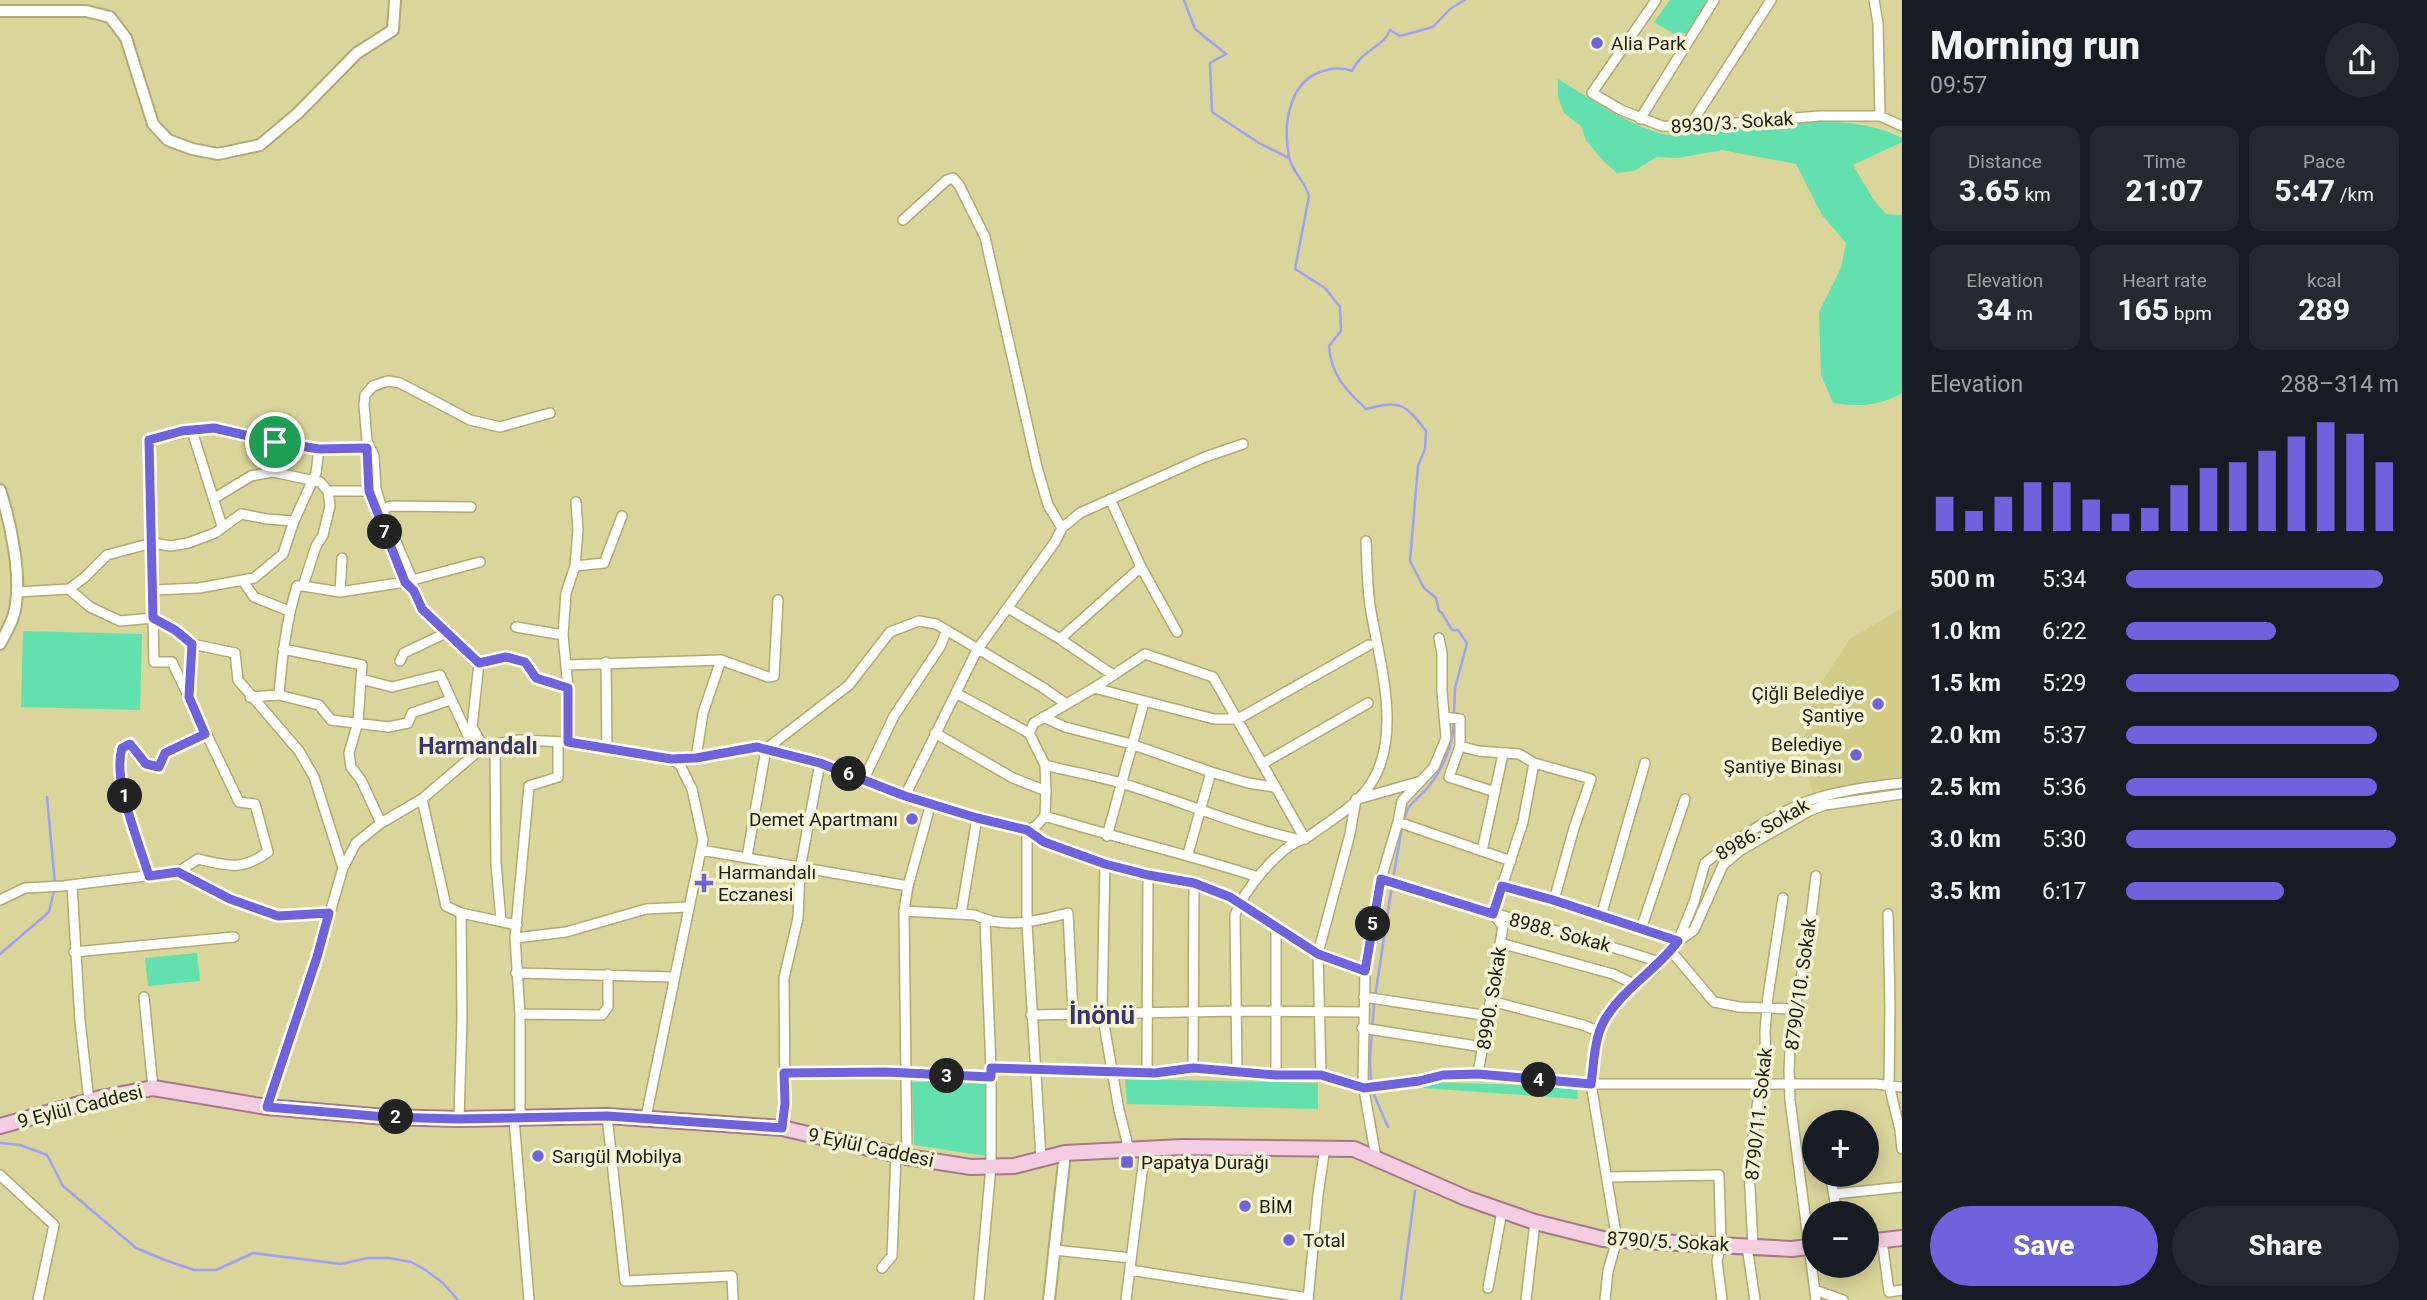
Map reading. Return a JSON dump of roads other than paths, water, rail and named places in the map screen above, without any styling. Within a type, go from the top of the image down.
[{"type":"main road","name":"9 Eylül Caddesi","points":[[0,1126],[89,1101],[153,1088],[267,1107],[386,1117],[646,1117],[782,1128],[902,1156],[971,1167],[1014,1166],[1065,1153],[1182,1147],[1325,1147],[1354,1149],[1406,1172]]},
{"type":"main road","name":"8790/5. Sokak","points":[[1406,1172],[1502,1211],[1603,1239],[1802,1248]]},
{"type":"main road","points":[[1879,1241],[1902,1238]]},
{"type":"street","points":[[0,11],[86,11],[110,17],[126,38],[153,124],[168,140],[192,149],[218,154],[260,145],[298,113],[357,53],[393,30],[395,0]]},
{"type":"street","name":"8930/3. Sokak","points":[[1656,0],[1592,93],[1640,118],[1662,126],[1689,127],[1819,116],[1880,116]]},
{"type":"street","points":[[1640,118],[1714,0]]},
{"type":"street","points":[[1689,127],[1771,0]]},
{"type":"street","points":[[1874,0],[1878,23],[1880,116],[1902,126]]},
{"type":"street","points":[[903,219],[947,180],[953,178],[959,185],[985,237],[1037,467],[1048,505],[1062,528]]},
{"type":"street","points":[[479,663],[422,609],[369,491],[365,395],[373,386],[388,382],[400,383],[470,420],[500,427],[550,413]]},
{"type":"street","points":[[190,657],[172,662],[154,662],[149,440],[214,428],[319,449],[367,445]]},
{"type":"street","points":[[192,431],[222,526]]},
{"type":"street","points":[[905,796],[977,650],[1055,542],[1062,528],[1080,513],[1110,499],[1205,457],[1243,444]]},
{"type":"street","points":[[367,445],[374,456],[376,489],[382,509],[408,581]]},
{"type":"street","points":[[153,590],[199,588],[254,578],[283,554],[294,521],[313,480],[319,449]]},
{"type":"street","points":[[213,499],[251,476],[272,472],[313,480],[324,486],[328,491],[330,506],[323,535],[316,545],[303,586]]},
{"type":"street","points":[[0,490],[7,511],[17,592],[13,614],[0,644]]},
{"type":"street","points":[[328,491],[369,491]]},
{"type":"street","points":[[1110,499],[1141,567],[1177,632]]},
{"type":"street","points":[[529,1300],[517,1119],[520,1014],[515,938],[529,786],[558,777],[563,742],[568,688],[563,635],[566,593],[575,566],[578,530],[576,502]]},
{"type":"street","points":[[382,509],[391,506],[471,507]]},
{"type":"street","points":[[17,592],[69,589],[107,555],[152,542],[171,546],[188,543],[215,533],[241,514],[294,521]]},
{"type":"street","points":[[575,566],[604,563],[622,516]]},
{"type":"street","points":[[1237,1072],[1234,915],[1239,903],[1269,865],[1367,789],[1377,773],[1387,740],[1382,672],[1370,603],[1366,541]]},
{"type":"street","points":[[340,592],[342,558]]},
{"type":"street","points":[[279,695],[289,611],[298,586],[340,592],[408,581],[480,562]]},
{"type":"street","points":[[1060,639],[1141,567]]},
{"type":"street","points":[[243,580],[254,597],[289,611]]},
{"type":"street","points":[[69,589],[90,607],[120,621],[153,618],[175,630],[192,644],[235,653],[238,680],[299,751],[314,777],[343,868]]},
{"type":"street","points":[[566,665],[721,660],[768,677],[774,676],[778,600]]},
{"type":"street","points":[[1007,608],[1060,639],[1113,675]]},
{"type":"street","points":[[747,857],[766,749],[849,685],[890,632],[919,621],[936,624],[1014,669],[1065,703]]},
{"type":"street","points":[[516,627],[563,635]]},
{"type":"street","points":[[864,779],[894,716],[940,647],[947,630]]},
{"type":"street","points":[[400,661],[404,653],[448,632]]},
{"type":"street","points":[[1376,1158],[1364,1088],[1363,1012],[1367,997],[1365,971],[1381,879],[1402,823],[1402,802],[1434,766],[1446,738],[1439,638]]},
{"type":"street","points":[[189,697],[192,644]]},
{"type":"street","points":[[1094,688],[1214,719],[1238,719],[1369,645]]},
{"type":"street","points":[[283,649],[362,665],[358,722],[349,753],[351,767],[361,780],[382,823]]},
{"type":"street","points":[[1029,733],[1034,723],[1145,654],[1213,677],[1302,839]]},
{"type":"street","points":[[479,663],[506,657],[525,662],[536,678],[568,688]]},
{"type":"street","points":[[696,758],[703,713],[721,660]]},
{"type":"street","points":[[0,900],[25,888],[67,886],[178,872],[198,859],[233,867],[255,862],[268,852],[255,804],[239,802],[172,662]]},
{"type":"street","points":[[606,662],[607,749]]},
{"type":"street","points":[[479,663],[472,727],[480,750]]},
{"type":"street","points":[[361,679],[392,687],[440,675],[450,700],[480,750]]},
{"type":"street","points":[[956,693],[1029,733],[1045,765],[1046,791],[1045,817],[1027,830]]},
{"type":"street","points":[[250,697],[279,695],[319,705],[331,720],[388,727],[408,723],[412,713],[450,700]]},
{"type":"street","points":[[1107,836],[1144,702]]},
{"type":"street","points":[[1262,764],[1368,703]]},
{"type":"street","points":[[1043,717],[1065,727],[1131,744],[1211,772],[1248,783],[1274,787]]},
{"type":"street","points":[[1446,717],[1460,719],[1460,746],[1450,777],[1495,792]]},
{"type":"street","points":[[935,733],[1013,778],[1046,791]]},
{"type":"street","points":[[149,876],[121,783],[118,759],[122,748],[130,744],[146,764],[159,767],[165,753],[205,734]]},
{"type":"street","points":[[267,1107],[317,957],[343,868],[356,843],[382,823],[422,799],[480,750],[519,740],[563,742],[671,759],[696,758],[757,747],[820,763],[905,796],[1027,830],[1044,842],[1105,864],[1194,883],[1239,903],[1318,954],[1365,971]]},
{"type":"street","points":[[495,744],[496,863],[501,921]]},
{"type":"street","points":[[1460,746],[1478,751],[1519,754],[1534,763],[1591,779],[1553,900]]},
{"type":"street","points":[[1482,850],[1503,754]]},
{"type":"street","points":[[646,1117],[703,840],[692,789],[680,765],[671,759]]},
{"type":"street","points":[[782,1128],[785,1103],[784,978],[797,918],[800,869],[820,763]]},
{"type":"street","points":[[1493,914],[1523,822],[1534,763]]},
{"type":"street","points":[[1601,916],[1645,763]]},
{"type":"street","points":[[1045,765],[1122,783],[1201,809],[1225,820],[1302,839]]},
{"type":"street","points":[[1188,854],[1211,772]]},
{"type":"street","points":[[1356,799],[1418,782]]},
{"type":"street","name":"8986. Sokak","points":[[1605,1300],[1608,1271],[1617,1240],[1591,1084],[1603,1022],[1619,1000],[1671,951],[1694,902],[1705,863],[1735,836],[1815,799],[1902,783]]},
{"type":"street","name":"8986. Sokak","points":[[1678,941],[1694,930],[1723,865],[1741,850],[1825,805],[1902,794]]},
{"type":"street","points":[[422,799],[446,906],[461,913],[517,925]]},
{"type":"street","points":[[1321,1075],[1318,954],[1350,834],[1356,799]]},
{"type":"street","points":[[1641,929],[1685,799]]},
{"type":"street","points":[[882,1268],[892,1256],[902,1156],[906,1074],[904,911],[908,886],[931,803]]},
{"type":"street","points":[[1045,817],[1107,836],[1188,854],[1258,877]]},
{"type":"street","points":[[961,914],[977,818]]},
{"type":"street","points":[[1402,823],[1511,861]]},
{"type":"street","points":[[1027,830],[1027,924],[1041,1159]]},
{"type":"street","points":[[702,850],[908,886]]},
{"type":"street","points":[[1105,864],[1102,1013],[1129,1150]]},
{"type":"street","points":[[178,872],[230,899],[278,916],[329,913]]},
{"type":"street","points":[[1147,1073],[1148,875]]},
{"type":"street","name":"8790/10. Sokak","points":[[1806,1201],[1789,1084],[1794,1009],[1808,942],[1816,876]]},
{"type":"street","name":"8988. Sokak","points":[[1381,879],[1493,914],[1597,941],[1659,962]]},
{"type":"street","points":[[1193,1068],[1194,883]]},
{"type":"street","points":[[67,886],[89,1101]]},
{"type":"street","points":[[1502,886],[1678,941]]},
{"type":"street","name":"8790/11. Sokak","points":[[1755,1300],[1750,1246],[1749,1169],[1760,1084],[1766,1070],[1767,1009],[1783,898]]},
{"type":"street","points":[[515,938],[566,932],[646,909],[688,907]]},
{"type":"street","points":[[904,911],[975,915],[985,920],[1027,924],[1068,913],[1073,1013]]},
{"type":"street","points":[[459,1119],[461,913]]},
{"type":"street","name":"8990. Sokak","points":[[1478,1074],[1503,926],[1493,914]]},
{"type":"street","points":[[1888,914],[1888,1085],[1902,1149]]},
{"type":"street","points":[[979,1300],[990,1166],[991,1072],[985,920]]},
{"type":"street","points":[[1276,927],[1276,1075]]},
{"type":"street","points":[[74,952],[234,937]]},
{"type":"street","points":[[1500,943],[1613,975],[1636,985]]},
{"type":"street","points":[[1671,951],[1714,1002],[1738,1007],[1794,1009]]},
{"type":"street","points":[[516,973],[674,978]]},
{"type":"street","points":[[520,1014],[602,1015],[608,1007],[608,975]]},
{"type":"street","points":[[145,997],[153,1088]]},
{"type":"street","points":[[1367,997],[1489,1016]]},
{"type":"street","points":[[1491,1001],[1600,1032]]},
{"type":"street","points":[[1031,1015],[1237,1011],[1363,1012]]},
{"type":"street","points":[[1365,1028],[1483,1048]]},
{"type":"street","points":[[784,1073],[906,1074],[1036,1069],[1147,1073],[1193,1068],[1276,1075],[1321,1075],[1364,1088],[1443,1075],[1478,1074],[1591,1084],[1902,1087]]},
{"type":"street","points":[[607,1116],[625,1281],[732,1276],[733,1300]]},
{"type":"street","points":[[1130,1270],[1308,1299],[1325,1147]]},
{"type":"street","points":[[1126,1300],[1145,1149]]},
{"type":"street","points":[[1049,1300],[1065,1153]]},
{"type":"street","points":[[0,1175],[54,1225],[38,1300]]},
{"type":"street","points":[[1608,1177],[1719,1175],[1721,1245],[1717,1261],[1721,1300]]},
{"type":"street","points":[[1833,1187],[1836,1201]]},
{"type":"street","points":[[1835,1194],[1902,1187]]},
{"type":"street","points":[[1488,1288],[1502,1211]]},
{"type":"street","points":[[1525,1300],[1535,1222]]},
{"type":"street","points":[[1054,1250],[1131,1258]]},
{"type":"street","points":[[1879,1256],[1889,1292],[1902,1290]]},
{"type":"street","name":"8790/10. Sokak","points":[[1814,1278],[1816,1300]]},
{"type":"street","points":[[1815,1290],[1843,1300]]},
{"type":"waterway","points":[[1184,0],[1195,29],[1226,54],[1210,63],[1212,112],[1259,143],[1289,158]]},
{"type":"waterway","points":[[1454,714],[1455,688],[1467,643],[1458,630],[1452,630],[1439,611],[1436,598],[1424,588],[1410,561],[1418,466],[1425,449],[1426,431],[1412,414],[1401,406],[1387,405],[1366,409],[1336,373],[1329,346],[1341,331],[1340,307],[1325,288],[1295,269],[1309,196],[1289,157],[1287,132],[1290,107],[1301,86],[1309,78],[1332,69],[1352,71],[1361,58],[1383,41],[1390,30],[1400,36],[1433,27],[1450,9],[1465,0]]},
{"type":"waterway","points":[[1404,820],[1411,805],[1439,771],[1450,747],[1454,721]]},
{"type":"waterway","points":[[47,797],[55,884]]},
{"type":"waterway","points":[[1393,879],[1402,827]]},
{"type":"waterway","points":[[1371,1083],[1374,1004],[1392,885]]},
{"type":"waterway","points":[[0,954],[49,912],[54,891]]},
{"type":"waterway","points":[[1372,1090],[1388,1127]]},
{"type":"waterway","points":[[0,1143],[20,1145],[47,1155],[63,1186],[136,1248],[194,1270],[216,1270],[253,1253],[341,1264],[368,1258],[389,1258],[411,1262],[424,1269],[443,1283],[458,1300]]},
{"type":"waterway","points":[[1401,1300],[1415,1191]]},
{"type":"place","name":"Alia Park","points":[[1597,43]]},
{"type":"place","name":"Çiğli Belediye Şantiye","points":[[1878,704]]},
{"type":"place","name":"Belediye Şantiye Binası","points":[[1856,755]]},
{"type":"place","name":"Demet Apartmanı","points":[[912,819]]},
{"type":"place","name":"Harmandalı Eczanesi","points":[[704,883]]},
{"type":"place","name":"Sarıgül Mobilya","points":[[538,1156]]},
{"type":"place","name":"Papatya Durağı","points":[[1127,1162]]},
{"type":"place","name":"BİM","points":[[1245,1206]]},
{"type":"place","name":"Total","points":[[1289,1240]]},
{"type":"district","name":"Harmandalı","points":[[478,746]]},
{"type":"district","name":"İnönü","points":[[1102,1015]]}]
